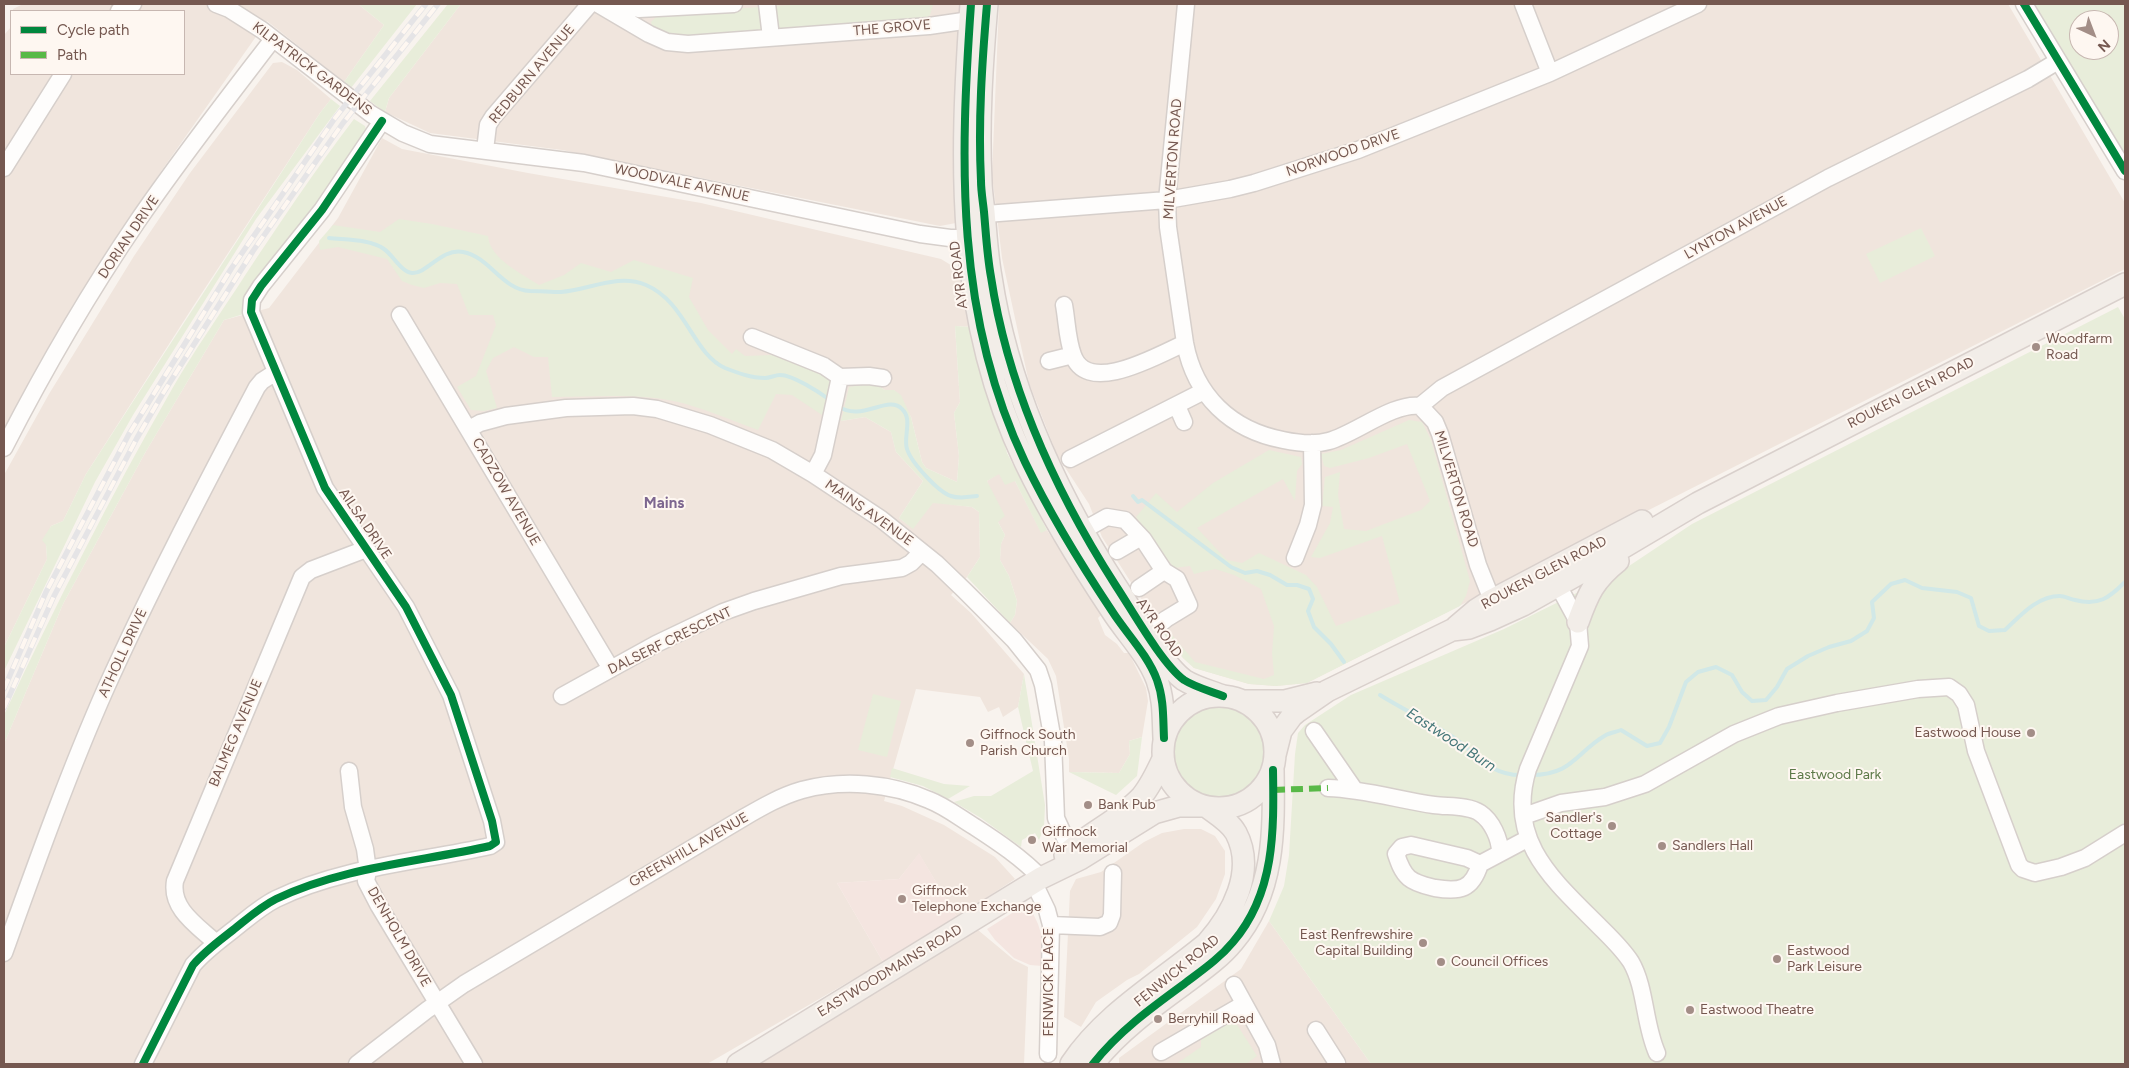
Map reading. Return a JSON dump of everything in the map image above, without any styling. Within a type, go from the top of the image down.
[{"type":"main road","name":"AYR ROAD","points":[[975,8],[964,130],[975,214],[978,321],[999,395],[1012,431],[1032,475],[1078,558],[1156,678],[1163,703],[1164,738]]},
{"type":"main road","name":"AYR ROAD","points":[[976,238],[1018,392],[1057,485],[1082,531],[1167,662],[1183,679],[1233,698]]},
{"type":"main road","name":"ROUKEN GLEN ROAD","points":[[1274,763],[1281,731],[1287,722],[1292,716],[1327,691],[1452,630],[1476,610],[1492,600],[1554,578],[1665,524],[1698,503],[2125,284]]},
{"type":"main road","name":"ROUKEN GLEN ROAD","points":[[1452,630],[1469,628],[1490,620],[1644,520],[1698,503]]},
{"type":"main road","points":[[1578,622],[1590,592],[1601,574],[1665,524]]},
{"type":"main road","name":"ROUKEN GLEN ROAD","points":[[1233,698],[1285,700],[1327,691]]},
{"type":"main road","points":[[1233,698],[1255,709],[1267,722],[1273,736],[1274,763],[1261,790],[1248,800],[1232,807],[1204,806],[1190,800],[1175,788],[1166,772],[1163,759],[1164,738],[1171,722],[1182,709],[1199,699],[1233,698]]},
{"type":"main road","name":"EASTWOODMAINS ROAD","points":[[738,1064],[1037,881],[1076,853],[1137,801],[1148,788],[1163,759]]},
{"type":"main road","name":"FENWICK ROAD","points":[[1093,1064],[1107,1047],[1134,1021],[1223,952],[1249,920],[1261,896],[1267,875],[1273,812],[1274,763]]},
{"type":"main road","name":"EASTWOODMAINS ROAD","points":[[1076,853],[1154,813],[1179,806],[1204,806]]},
{"type":"main road","name":"FENWICK ROAD","points":[[1071,1064],[1093,1035],[1113,1017],[1206,943],[1216,933],[1232,908],[1240,888],[1243,867],[1240,843],[1231,826],[1204,806]]},
{"type":"street","points":[[121,10],[133,4]]},
{"type":"street","name":"KILPATRICK GARDENS","points":[[216,4],[247,20],[354,102],[382,121]]},
{"type":"street","name":"REDBURN AVENUE","points":[[485,150],[488,125],[493,117],[590,4]]},
{"type":"street","name":"THE GROVE","points":[[598,4],[667,42],[688,44],[907,28],[975,8]]},
{"type":"street","points":[[621,4],[639,9],[734,4]]},
{"type":"street","points":[[768,4],[771,37]]},
{"type":"street","name":"MILVERTON ROAD","points":[[1186,4],[1167,200],[1168,227],[1187,356],[1204,391],[1219,409],[1250,431],[1293,442],[1312,443],[1338,438],[1405,406],[1420,406],[1428,412],[1438,428],[1478,565],[1492,600]]},
{"type":"street","points":[[1523,4],[1550,73]]},
{"type":"street","name":"NORWOOD DRIVE","points":[[975,214],[1167,200],[1230,189],[1341,156],[1550,73],[1698,4]]},
{"type":"street","points":[[2024,4],[2125,171]]},
{"type":"street","name":"DORIAN DRIVE","points":[[4,448],[57,351],[137,222],[210,121],[273,39]]},
{"type":"street","name":"LYNTON AVENUE","points":[[1420,406],[1442,388],[1828,178],[2028,79],[2058,61]]},
{"type":"street","points":[[4,168],[62,75]]},
{"type":"street","name":"WOODVALE AVENUE","points":[[382,121],[403,133],[430,144],[584,163],[920,234],[976,238]]},
{"type":"street","name":"AILSA DRIVE","points":[[368,870],[490,846],[496,842],[497,838],[451,695],[406,607],[323,483],[251,312],[252,300],[322,210],[382,121]]},
{"type":"street","points":[[1064,305],[1073,355],[1079,365],[1101,374],[1121,370],[1185,342]]},
{"type":"street","name":"CADZOW AVENUE","points":[[400,315],[611,669]]},
{"type":"street","points":[[752,337],[824,366],[840,377],[869,376],[883,378]]},
{"type":"street","points":[[1049,361],[1073,355]]},
{"type":"street","name":"ATHOLL DRIVE","points":[[4,953],[61,797],[122,652],[196,502],[257,387],[262,381],[276,372]]},
{"type":"street","points":[[813,474],[822,455],[840,377]]},
{"type":"street","points":[[1070,459],[1204,391]]},
{"type":"street","name":"MAINS AVENUE","points":[[469,429],[480,423],[536,411],[589,406],[633,406],[665,411],[739,435],[772,450],[813,474],[881,520],[922,552],[1014,640],[1038,670],[1043,685],[1053,741],[1056,818],[1065,838],[1076,853]]},
{"type":"street","points":[[1177,406],[1184,422]]},
{"type":"street","points":[[1294,558],[1308,525],[1313,505],[1312,443]]},
{"type":"street","points":[[1078,558],[1082,531],[1106,517],[1116,517],[1125,520],[1141,537],[1164,571],[1177,579],[1189,605],[1166,619],[1148,634]]},
{"type":"street","points":[[1117,551],[1141,537]]},
{"type":"street","name":"BALMEG AVENUE","points":[[216,943],[179,906],[173,891],[174,881],[302,577],[312,570],[366,549]]},
{"type":"street","name":"DALSERF CRESCENT","points":[[562,696],[692,626],[754,601],[840,576],[902,568],[911,563],[922,552]]},
{"type":"street","points":[[1139,588],[1164,571]]},
{"type":"street","points":[[1554,578],[1578,622],[1580,646],[1521,790],[1527,839],[1556,883],[1616,942],[1631,962],[1637,976],[1650,1036],[1657,1052]]},
{"type":"street","points":[[1524,816],[1561,803],[1605,797],[1645,784],[1734,734],[1779,716],[1837,703],[1918,689],[1949,687],[1959,694],[1966,705],[1972,739],[1987,784],[2019,865],[2023,869],[2035,873],[2061,867],[2085,858],[2125,832]]},
{"type":"street","points":[[1314,731],[1350,780],[1354,789]]},
{"type":"street","name":"DENHOLM DRIVE","points":[[348,771],[353,808],[365,848],[368,870],[366,882],[474,1064]]},
{"type":"street","name":"GREENHILL AVENUE","points":[[357,1064],[436,1002],[751,814],[783,797],[818,787],[857,784],[875,785],[931,800],[996,841],[1031,867],[1037,881]]},
{"type":"street","points":[[1328,788],[1354,789],[1396,799],[1472,809],[1487,820],[1500,842],[1500,852]]},
{"type":"street","points":[[1480,864],[1454,854],[1411,845],[1402,847],[1396,854],[1399,864],[1410,879],[1426,886],[1458,890],[1470,884],[1477,874],[1480,864],[1527,839]]},
{"type":"street","points":[[143,1064],[193,965],[204,952],[257,911],[276,899],[317,883],[368,870]]},
{"type":"street","points":[[1051,925],[1100,927],[1109,923],[1112,915],[1114,873]]},
{"type":"street","name":"FENWICK PLACE","points":[[1037,881],[1051,925],[1048,1054]]},
{"type":"street","points":[[1234,985],[1267,1045],[1269,1063]]},
{"type":"street","points":[[1161,1052],[1244,1004]]},
{"type":"street","points":[[1316,1030],[1336,1064]]},
{"type":"shaded area","points":[[23,4],[358,4],[384,25],[344,82],[267,21],[162,170],[74,303],[4,431],[4,35],[10,28],[10,75],[185,75],[185,10],[13,9]]},
{"type":"shaded area","points":[[461,4],[961,4],[954,146],[956,223],[940,226],[562,150],[430,133],[385,112],[389,98]]},
{"type":"shaded area","points":[[999,4],[2008,4],[2125,203],[2125,269],[1307,683],[1276,686],[1249,684],[1194,668],[1183,658],[1164,634],[1167,629],[1155,620],[1102,537],[1089,504],[1057,455],[1029,383],[1002,258],[992,175]]},
{"type":"shaded area","points":[[282,62],[297,70],[331,99],[194,305],[86,474],[63,521],[51,526],[46,545],[47,559],[4,647],[4,475],[49,394],[134,256],[190,173],[273,63]]},
{"type":"shaded area","points":[[382,138],[402,149],[701,203],[941,259],[959,270],[972,327],[955,326],[960,402],[954,413],[959,456],[957,482],[926,468],[922,462],[911,417],[894,390],[885,390],[872,383],[841,421],[865,417],[891,432],[896,452],[923,481],[899,518],[913,528],[933,502],[972,507],[979,512],[980,557],[967,577],[951,595],[971,613],[1024,674],[1018,707],[1003,717],[999,707],[988,712],[980,697],[916,689],[884,801],[902,806],[944,825],[995,857],[1015,879],[957,917],[919,854],[899,879],[837,883],[883,962],[707,1064],[4,1064],[4,744],[63,604],[145,453],[224,320],[269,308],[338,218]]},
{"type":"shaded area","points":[[999,473],[1015,481],[1041,532],[1047,530],[1101,615],[1098,618],[1105,635],[1117,644],[1124,653],[1129,653],[1146,688],[1148,701],[1142,737],[1129,741],[1130,754],[1119,773],[1069,772],[1069,759],[1056,676],[1048,659],[1010,623],[1015,615],[1017,601],[1009,576],[1000,560],[1001,544],[1005,535],[998,522],[987,481]]},
{"type":"shaded area","points":[[1184,829],[1201,829],[1215,836],[1225,851],[1225,874],[1216,899],[1197,927],[1139,974],[1127,980],[1096,1002],[1081,1027],[1064,1017],[1070,891],[1076,879],[1101,872],[1144,842],[1162,833]]},
{"type":"shaded area","points":[[919,853],[957,917],[883,962],[837,883],[899,879]]},
{"type":"shaded area","points":[[1028,903],[1042,937],[1042,966],[1030,965],[1014,958],[995,940],[987,929]]},
{"type":"shaded area","points":[[1269,921],[1371,1064],[1119,1064],[1119,1058],[1241,969]]},
{"type":"shaded area","points":[[978,930],[1014,960],[1028,967],[1024,1064],[760,1064]]},
{"type":"green space","points":[[358,4],[417,4],[351,88],[344,82],[384,25]]},
{"type":"green space","points":[[448,4],[461,4],[389,98],[385,112],[370,101]]},
{"type":"green space","points":[[806,4],[933,5],[930,15],[921,22],[777,32],[775,6]]},
{"type":"green space","points":[[2024,4],[2125,4],[2125,171]]},
{"type":"green space","points":[[759,7],[762,31],[678,37],[653,29],[651,22],[658,15]]},
{"type":"green space","points":[[331,99],[340,106],[256,219],[133,415],[95,482],[4,671],[4,647],[47,559],[46,545],[42,540],[51,526],[63,521],[86,474],[320,113]]},
{"type":"green space","points":[[354,119],[365,126],[367,133],[247,313],[224,320],[145,453],[63,604],[4,744],[4,715],[85,550],[149,429],[207,333],[298,197]]},
{"type":"green space","points":[[399,219],[488,236],[494,252],[500,258],[539,285],[564,275],[581,263],[611,272],[634,260],[693,278],[689,297],[708,330],[732,354],[736,349],[745,356],[772,355],[836,377],[825,417],[792,395],[776,394],[758,430],[704,410],[670,400],[619,396],[552,397],[548,357],[534,357],[514,347],[493,358],[486,371],[497,408],[484,411],[471,410],[457,387],[476,376],[496,325],[493,315],[469,315],[457,284],[440,283],[424,288],[402,281],[387,259],[338,247],[320,250],[319,241],[333,225],[380,232]]},
{"type":"green space","points":[[1921,228],[1935,256],[1880,283],[1866,254]]},
{"type":"green space","name":"Eastwood Park","points":[[2118,307],[2125,319],[2125,1064],[1371,1064],[1269,921],[1284,886],[1289,855],[1295,754],[1298,733],[1305,725],[1351,695],[1504,629],[1623,570],[1692,524]]},
{"type":"green space","points":[[955,326],[972,327],[1007,453],[1047,530],[1041,533],[1015,481],[1005,485],[999,474],[987,481],[1005,516],[998,522],[1005,535],[1001,544],[1000,560],[1009,576],[1017,601],[1015,615],[1010,623],[967,577],[980,557],[979,512],[972,507],[933,503],[913,529],[899,518],[923,481],[896,452],[891,432],[865,417],[841,421],[849,387],[873,383],[885,390],[894,390],[901,395],[911,417],[922,462],[926,468],[957,482],[959,456],[954,413],[960,402]]},
{"type":"green space","points":[[1409,420],[1422,422],[1431,440],[1470,581],[1466,596],[1460,606],[1307,683],[1276,686],[1249,684],[1194,668],[1183,658],[1164,634],[1167,629],[1195,662],[1264,679],[1274,675],[1272,653],[1274,626],[1261,589],[1234,575],[1215,569],[1194,574],[1190,566],[1174,568],[1136,517],[1156,493],[1177,512],[1213,483],[1269,450],[1301,457],[1302,464],[1297,471],[1295,501],[1283,479],[1197,528],[1227,560],[1242,563],[1259,553],[1306,575],[1317,587],[1336,626],[1400,603],[1382,536],[1320,558],[1311,557],[1330,523],[1333,507],[1322,506],[1325,477],[1340,472],[1338,495],[1344,529],[1366,531],[1421,510],[1430,501],[1407,444],[1369,458],[1330,468],[1324,466],[1321,454],[1341,450]]},
{"type":"green space","points":[[1024,674],[1045,805],[1044,828],[1039,840],[1035,833],[1022,840],[1021,847],[981,818],[954,802],[974,796],[991,796],[1033,771],[1018,707]]},
{"type":"green space","points":[[873,694],[901,701],[887,757],[858,750]]},
{"type":"green space","points":[[1218,703],[1236,707],[1252,717],[1262,733],[1266,751],[1262,769],[1252,785],[1236,795],[1218,799],[1200,795],[1184,785],[1174,769],[1170,751],[1174,733],[1184,717],[1200,707]]},
{"type":"green space","points":[[1142,737],[1137,776],[1116,795],[1069,772],[1119,773],[1130,754],[1129,741]]},
{"type":"green space","points":[[892,768],[944,784],[970,786],[948,799],[923,786],[890,777]]},
{"type":"green space","points":[[1234,1020],[1257,1056],[1246,1064],[1176,1064],[1201,1047],[1201,1040]]},
{"type":"waterway","name":"Eastwood Burn","points":[[329,238],[372,243],[384,249],[404,270],[412,273],[423,270],[448,254],[463,252],[481,260],[512,285],[530,291],[572,291],[614,281],[635,282],[646,285],[660,293],[671,303],[705,352],[725,368],[755,377],[765,378],[778,375],[792,378],[806,384],[830,400]]},
{"type":"waterway","name":"Eastwood Burn","points":[[838,406],[856,412],[896,405],[902,409],[907,418],[907,449],[919,469],[939,489],[951,496],[961,498],[977,496]]},
{"type":"waterway","name":"Eastwood Burn","points":[[1133,496],[1138,502],[1142,500],[1231,567],[1245,573],[1257,571],[1270,575],[1287,585],[1297,585],[1309,589],[1313,599],[1308,611],[1314,627],[1331,644],[1344,662]]},
{"type":"waterway","name":"Eastwood Burn","points":[[1531,775],[1545,774],[1565,767],[1606,735],[1621,730],[1647,746],[1660,743],[1669,727],[1686,682],[1698,672],[1716,667],[1732,675],[1742,692],[1752,701],[1766,700],[1777,687],[1787,669],[1808,656],[1829,647],[1851,641],[1867,631],[1874,618],[1872,602],[1891,584],[1905,580],[1922,588],[1957,592],[1971,598],[1979,626],[1989,631],[2005,630],[2023,613],[2044,599],[2063,596],[2083,602],[2097,601],[2114,592],[2125,582]]},
{"type":"waterway","name":"Eastwood Burn","points":[[1380,695],[1453,737],[1492,767],[1510,774],[1521,775]]},
{"type":"railway","points":[[4,689],[46,592],[129,434],[231,269],[335,118],[426,4]]},
{"type":"railway","points":[[4,708],[54,596],[137,438],[162,395],[253,251],[343,123],[438,4]]},
{"type":"marked path","points":[[1273,790],[1328,788]]},
{"type":"cycle path","points":[[971,4],[965,121],[965,179],[968,237],[974,294],[985,350],[1002,407],[1025,462],[1055,519],[1088,575],[1153,671],[1161,694],[1164,738]]},
{"type":"cycle path","points":[[987,4],[980,115],[981,189],[988,261],[999,319],[1022,399],[1037,438],[1073,513],[1148,636],[1166,662],[1184,680],[1223,696]]},
{"type":"cycle path","points":[[2024,4],[2125,171]]},
{"type":"cycle path","points":[[143,1064],[193,965],[212,946],[264,906],[301,888],[327,879],[381,866],[463,852],[490,846],[496,842],[492,821],[451,695],[406,607],[325,488],[251,312],[252,300],[261,286],[322,210],[382,121]]},
{"type":"cycle path","points":[[1093,1064],[1113,1041],[1136,1021],[1222,954],[1247,923],[1257,903],[1269,860],[1273,816],[1273,770]]},
{"type":"place","name":"Woodfarm Road","points":[[2036,347]]},
{"type":"place","name":"Eastwood House","points":[[2031,733]]},
{"type":"place","name":"Giffnock South Parish Church","points":[[970,743]]},
{"type":"place","name":"Bank Pub","points":[[1088,805]]},
{"type":"place","name":"Sandler's Cottage","points":[[1612,826]]},
{"type":"place","name":"Giffnock War Memorial","points":[[1032,840]]},
{"type":"place","name":"Sandlers Hall","points":[[1662,846]]},
{"type":"place","name":"Giffnock Telephone Exchange","points":[[902,899]]},
{"type":"place","name":"East Renfrewshire Capital Building","points":[[1423,943]]},
{"type":"place","name":"Eastwood Park Leisure","points":[[1777,959]]},
{"type":"place","name":"Council Offices","points":[[1441,962]]},
{"type":"place","name":"Eastwood Theatre","points":[[1690,1010]]},
{"type":"place","name":"Berryhill Road","points":[[1158,1019]]},
{"type":"district","name":"Mains","points":[[664,504]]}]
